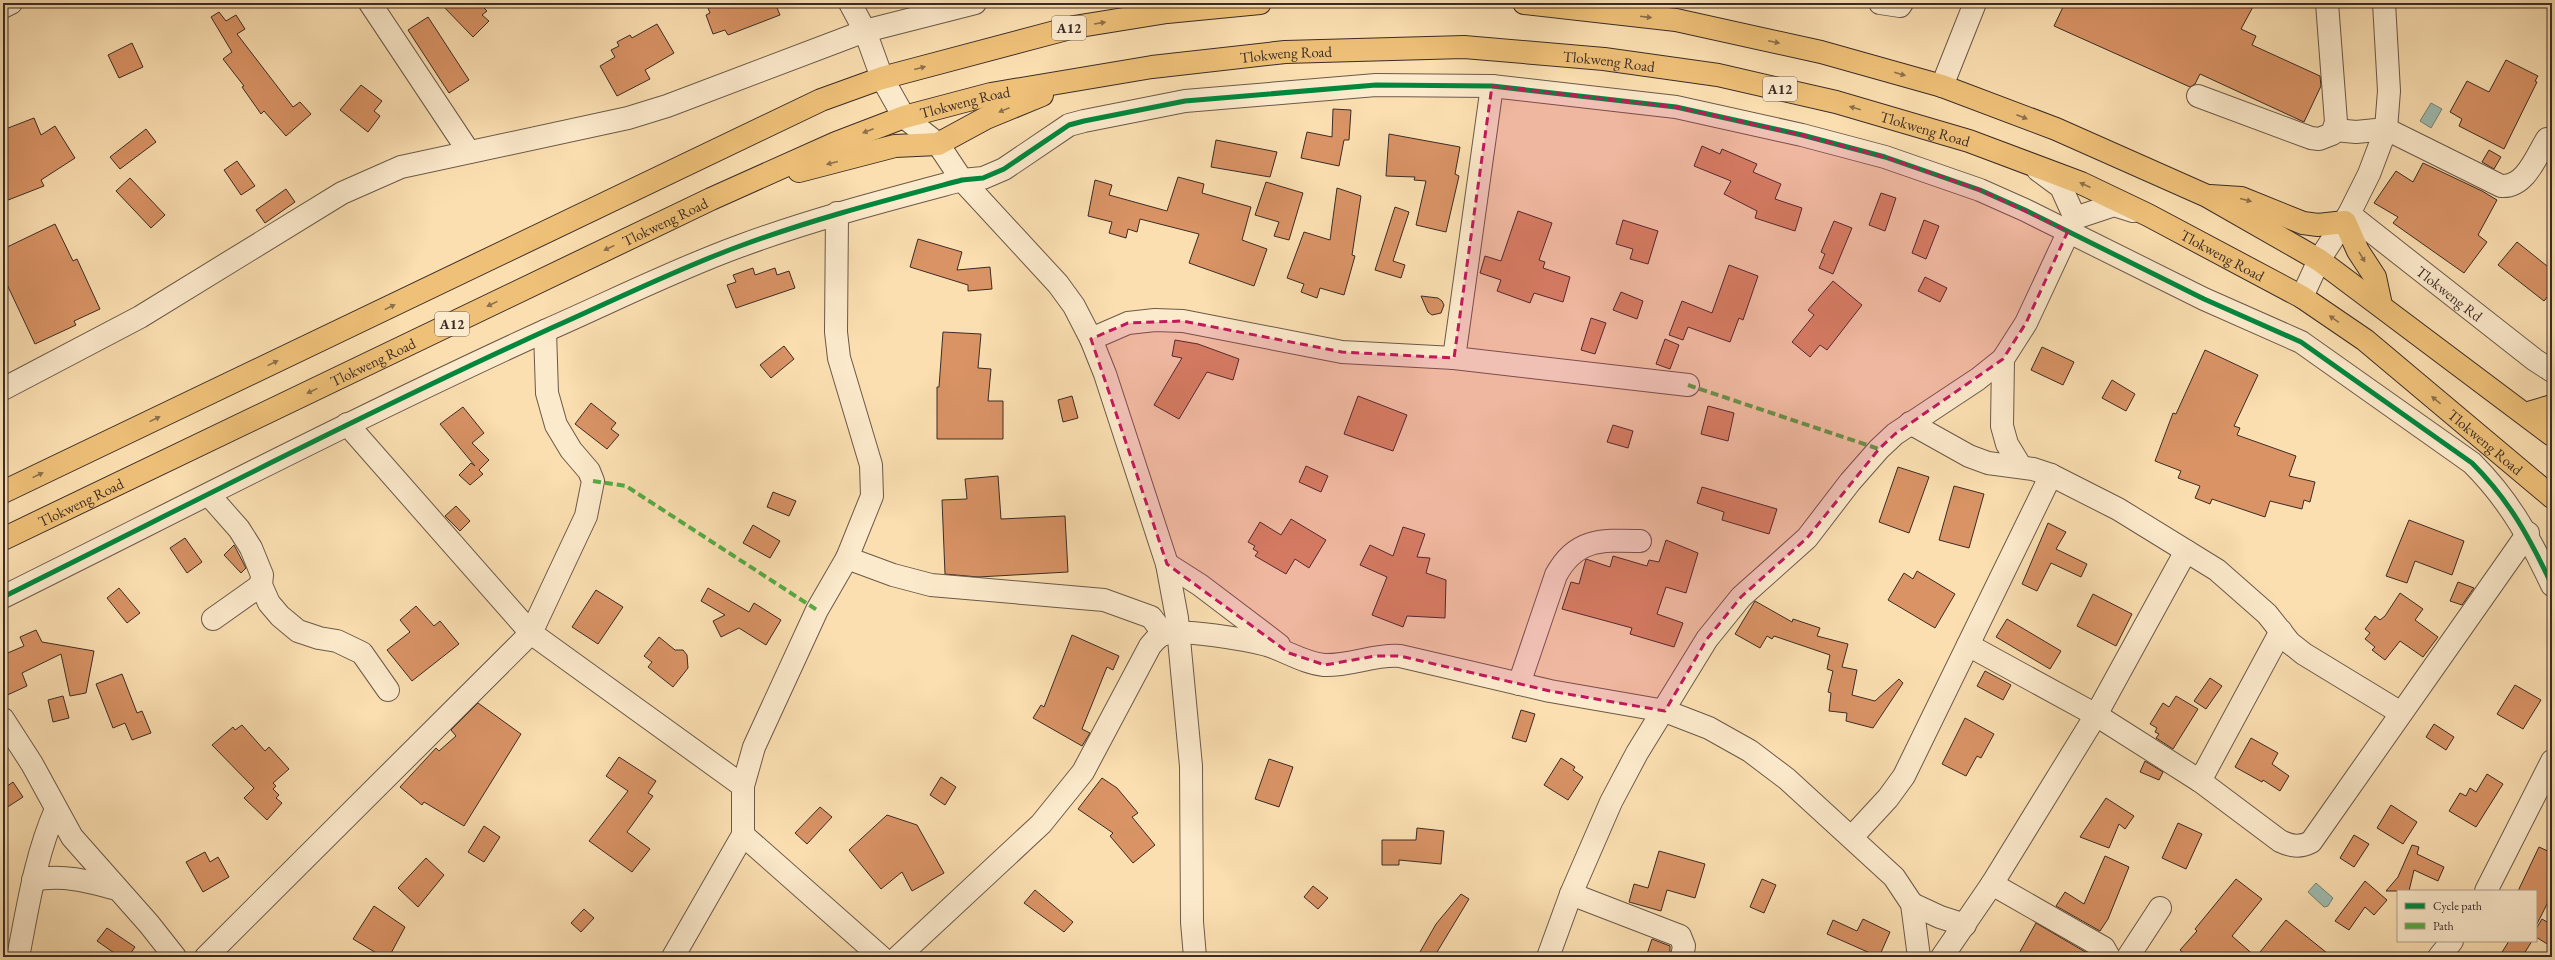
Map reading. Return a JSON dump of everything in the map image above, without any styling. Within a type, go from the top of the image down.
[{"type":"main road","name":"A12","points":[[3,492],[821,100],[882,78],[1074,27],[1167,12],[1260,3]]},
{"type":"main road","points":[[1524,3],[1676,20],[1821,52],[1942,86],[2056,129],[2207,196],[2319,260],[2381,305],[2552,435]]},
{"type":"main road","name":"Tlokweng Road","points":[[3,539],[734,188],[836,143],[904,117],[991,94],[1152,67],[1285,52],[1464,47],[1604,59],[1718,76],[1836,102],[1969,141],[2081,183],[2148,215],[2302,297],[2365,340],[2552,497]]},
{"type":"main road","points":[[734,188],[769,176],[798,171],[895,146],[938,144],[986,118],[1042,95],[1065,82]]},
{"type":"main road","points":[[2207,196],[2241,198],[2303,222],[2318,225],[2347,218],[2358,251],[2375,277],[2381,305]]},
{"type":"main road","points":[[2525,414],[2552,406]]},
{"type":"street","points":[[3,6],[11,3]]},
{"type":"street","points":[[370,3],[469,152]]},
{"type":"street","points":[[850,3],[865,31],[882,78],[904,117],[938,144],[962,180],[1058,284],[1074,306],[1091,339],[1105,374],[1167,564],[1171,633],[1191,766],[1192,922],[1195,957]]},
{"type":"street","points":[[3,388],[140,317],[342,193],[401,167],[628,118],[667,106],[865,31],[975,3]]},
{"type":"street","points":[[1880,3],[1900,6],[1902,3]]},
{"type":"street","points":[[1942,86],[1975,3]]},
{"type":"street","points":[[2327,3],[2335,130]]},
{"type":"street","points":[[2302,297],[2319,260],[2347,218],[2369,174],[2386,128],[2389,84],[2384,3]]},
{"type":"street","points":[[3,597],[348,424],[545,331],[689,266],[838,213],[962,180],[983,178],[1004,169],[1069,125],[1084,120],[1185,101],[1376,85],[1492,86],[1676,108],[1802,135],[1885,157],[1980,190],[2072,225],[2204,299],[2301,342],[2472,463],[2494,485],[2528,533],[2552,585]]},
{"type":"street","points":[[1454,358],[1492,86]]},
{"type":"street","points":[[2198,96],[2311,138],[2326,137],[2335,130],[2356,132],[2386,128],[2502,186],[2518,184],[2548,139]]},
{"type":"street","points":[[2028,163],[2061,187],[2072,225]]},
{"type":"street","points":[[1548,957],[1571,894],[1611,802],[1637,753],[1664,711],[1706,639],[1741,597],[1807,538],[1850,482],[1879,449],[1910,423],[1978,379],[2002,359],[2026,323],[2072,225],[2114,205],[2148,215]]},
{"type":"street","points":[[673,957],[743,835],[743,786],[754,747],[817,610],[847,558],[866,511],[872,484],[871,465],[866,443],[839,358],[836,332],[838,213]]},
{"type":"street","name":"Tlokweng Rd","points":[[2347,218],[2535,360],[2552,371]]},
{"type":"street","points":[[1091,339],[1128,323],[1155,320],[1183,321],[1342,352],[1454,358],[1688,385]]},
{"type":"street","points":[[206,957],[530,633],[586,516],[593,481],[556,425],[547,393],[545,331]]},
{"type":"street","points":[[2002,359],[2002,426],[2007,444],[2020,467]]},
{"type":"street","points":[[1910,423],[1969,456],[1988,463],[2020,467],[2051,475],[2118,509],[2217,570],[2244,592],[2275,622],[2290,643],[2304,654],[2402,713]]},
{"type":"street","points":[[348,424],[530,633],[743,786]]},
{"type":"street","points":[[1852,837],[1888,798],[1904,776],[2051,475]]},
{"type":"street","points":[[209,495],[239,529],[252,548],[262,575],[261,585],[269,603],[298,631],[337,641],[362,653],[388,690]]},
{"type":"street","points":[[1968,645],[2096,715],[2200,781],[2280,841],[2294,846],[2302,846],[2311,842],[2528,533]]},
{"type":"street","points":[[1519,684],[1556,575],[1563,561],[1573,551],[1585,545],[1606,540],[1640,541]]},
{"type":"street","points":[[1942,957],[1992,884],[2096,715],[2186,551]]},
{"type":"street","points":[[847,558],[893,575],[931,585],[1104,600],[1150,617],[1171,633]]},
{"type":"street","points":[[1167,564],[1212,594],[1289,653]]},
{"type":"street","points":[[213,619],[261,585]]},
{"type":"street","points":[[2200,781],[2281,631]]},
{"type":"street","points":[[898,957],[1041,824],[1062,800],[1083,772],[1150,646],[1157,637],[1171,633],[1246,640],[1289,653],[1312,663],[1325,665],[1339,664],[1375,656],[1400,656],[1519,684],[1664,711],[1710,728],[1750,751],[1787,779],[1894,877],[1912,904],[1916,916],[1918,957]]},
{"type":"street","points":[[3,719],[32,764],[72,837],[149,924],[175,957]]},
{"type":"street","points":[[2487,890],[2552,761]]},
{"type":"street","points":[[18,957],[33,880],[43,839],[56,810]]},
{"type":"street","points":[[743,835],[881,957]]},
{"type":"street","points":[[33,880],[50,876],[66,877],[117,889]]},
{"type":"street","points":[[1992,884],[2104,948],[2109,957]]},
{"type":"street","points":[[1571,894],[1680,936],[1684,946],[1682,957]]},
{"type":"street","points":[[1912,904],[1940,917],[1965,925]]},
{"type":"street","points":[[2128,957],[2160,908]]},
{"type":"street","points":[[2439,957],[2451,942]]},
{"type":"highlighted area","points":[[1492,86],[1676,107],[1802,135],[1885,157],[1980,190],[2068,231],[2026,323],[2003,359],[1895,434],[1879,449],[1807,538],[1741,597],[1707,639],[1665,711],[1550,691],[1400,656],[1375,656],[1325,665],[1289,653],[1167,564],[1091,339],[1128,323],[1183,321],[1342,352],[1454,358]]},
{"type":"shaded area","points":[[2431,103],[2442,109],[2431,128],[2420,121]]},
{"type":"shaded area","points":[[2316,883],[2333,898],[2328,906],[2324,907],[2308,892]]},
{"type":"building","points":[[440,3],[479,3],[487,11],[482,15],[489,21],[473,37]]},
{"type":"building","points":[[706,3],[775,3],[780,15],[728,35],[725,30],[713,34],[706,15],[710,13]]},
{"type":"building","points":[[2065,3],[2255,3],[2241,29],[2256,36],[2252,45],[2320,76],[2321,86],[2304,122],[2200,74],[2195,84],[2190,87],[2054,26]]},
{"type":"building","points":[[219,12],[226,21],[236,15],[245,29],[237,34],[293,107],[300,102],[311,114],[286,136],[264,111],[261,114],[242,87],[244,86],[223,59],[232,52],[211,17]]},
{"type":"building","points":[[428,17],[469,80],[449,93],[408,30]]},
{"type":"building","points":[[657,24],[674,53],[645,70],[650,79],[617,96],[600,66],[615,57],[611,50],[619,46],[617,42],[630,35],[632,38]]},
{"type":"building","points":[[132,43],[143,67],[119,78],[108,55]]},
{"type":"building","points":[[2506,60],[2538,76],[2535,81],[2537,82],[2504,149],[2459,126],[2462,119],[2450,112],[2467,81],[2489,92]]},
{"type":"building","points":[[361,85],[382,101],[374,111],[380,116],[368,132],[340,110]]},
{"type":"building","points":[[1333,109],[1351,110],[1349,140],[1344,140],[1339,166],[1301,158],[1307,132],[1332,137]]},
{"type":"building","points":[[34,118],[41,135],[55,126],[75,158],[41,180],[44,186],[3,202],[3,130]]},
{"type":"building","points":[[146,129],[156,142],[120,169],[110,157]]},
{"type":"building","points":[[1389,134],[1460,147],[1455,174],[1459,176],[1446,232],[1416,225],[1426,181],[1414,180],[1415,177],[1386,176]]},
{"type":"building","points":[[1216,140],[1277,152],[1270,177],[1211,167]]},
{"type":"building","points":[[1702,146],[1720,154],[1722,149],[1757,164],[1753,172],[1781,184],[1775,199],[1802,208],[1795,231],[1755,218],[1757,211],[1724,194],[1731,181],[1694,166]]},
{"type":"building","points":[[2489,150],[2501,157],[2494,169],[2482,162]]},
{"type":"building","points":[[237,161],[255,186],[241,195],[224,170]]},
{"type":"building","points":[[2423,163],[2482,191],[2497,200],[2478,235],[2487,242],[2464,273],[2393,223],[2398,217],[2374,203],[2396,171],[2413,182]]},
{"type":"building","points":[[1178,177],[1204,184],[1202,193],[1251,207],[1242,240],[1267,249],[1254,286],[1189,263],[1199,234],[1140,219],[1137,232],[1128,229],[1126,238],[1109,233],[1112,222],[1088,216],[1095,180],[1112,185],[1109,195],[1167,211]]},
{"type":"building","points":[[130,178],[165,215],[151,228],[116,191]]},
{"type":"building","points":[[1266,182],[1303,193],[1289,240],[1274,236],[1279,222],[1255,215]]},
{"type":"building","points":[[1337,188],[1361,196],[1352,255],[1355,256],[1344,295],[1320,288],[1317,298],[1301,292],[1304,284],[1287,278],[1304,232],[1330,240]]},
{"type":"building","points":[[286,189],[295,202],[265,223],[256,210]]},
{"type":"building","points":[[1881,193],[1896,198],[1885,231],[1869,225]]},
{"type":"building","points":[[1395,207],[1409,212],[1393,261],[1405,265],[1401,278],[1375,270]]},
{"type":"building","points":[[1518,211],[1552,223],[1539,260],[1545,262],[1543,268],[1570,277],[1563,302],[1534,293],[1530,303],[1497,291],[1501,280],[1480,273],[1485,256],[1501,261]]},
{"type":"building","points":[[1623,220],[1658,231],[1648,264],[1630,259],[1633,249],[1616,244]]},
{"type":"building","points":[[1924,220],[1939,226],[1926,259],[1912,253]]},
{"type":"building","points":[[1834,221],[1852,228],[1833,274],[1819,268],[1825,254],[1821,252]]},
{"type":"building","points":[[55,224],[73,261],[77,259],[100,309],[74,321],[76,325],[35,344],[3,276],[3,249]]},
{"type":"building","points":[[918,239],[962,252],[957,270],[990,267],[992,289],[968,291],[968,285],[910,267]]},
{"type":"building","points":[[2517,242],[2552,270],[2552,291],[2544,301],[2498,265]]},
{"type":"building","points":[[1729,265],[1758,276],[1743,320],[1739,318],[1730,342],[1688,327],[1683,340],[1669,335],[1682,301],[1712,313]]},
{"type":"building","points":[[753,268],[755,275],[775,268],[777,275],[789,271],[795,288],[736,308],[727,285],[736,282],[733,275]]},
{"type":"building","points":[[1925,277],[1947,288],[1940,302],[1918,291]]},
{"type":"building","points":[[1833,281],[1862,305],[1827,350],[1820,345],[1810,357],[1792,342],[1814,315],[1808,310]]},
{"type":"building","points":[[1621,292],[1643,301],[1637,319],[1613,310]]},
{"type":"building","points":[[1421,296],[1438,298],[1442,301],[1444,305],[1441,313],[1432,315],[1428,312]]},
{"type":"building","points":[[1591,318],[1606,323],[1595,354],[1581,350]]},
{"type":"building","points":[[943,332],[981,334],[978,368],[991,369],[988,401],[1003,401],[1003,439],[937,439],[937,387],[939,387]]},
{"type":"building","points":[[1665,339],[1679,345],[1670,369],[1656,364]]},
{"type":"building","points":[[1175,340],[1198,344],[1239,359],[1233,380],[1207,372],[1179,419],[1154,405],[1182,358],[1172,356]]},
{"type":"building","points":[[784,346],[794,359],[771,378],[760,365]]},
{"type":"building","points":[[2042,347],[2074,362],[2063,385],[2031,370]]},
{"type":"building","points":[[2205,350],[2258,375],[2234,426],[2240,428],[2237,435],[2296,456],[2289,476],[2315,482],[2310,502],[2304,500],[2302,509],[2270,501],[2265,517],[2212,499],[2210,504],[2195,498],[2200,486],[2178,478],[2181,471],[2155,461],[2173,413],[2176,414]]},
{"type":"building","points":[[2112,380],[2135,394],[2126,411],[2102,398]]},
{"type":"building","points":[[1072,396],[1078,418],[1063,422],[1058,400]]},
{"type":"building","points":[[1358,396],[1407,415],[1393,451],[1344,434]]},
{"type":"building","points":[[591,403],[616,423],[611,429],[619,435],[607,449],[575,424]]},
{"type":"building","points":[[1708,406],[1734,413],[1728,441],[1701,434]]},
{"type":"building","points":[[463,407],[484,433],[472,443],[489,460],[479,470],[483,474],[470,485],[459,475],[471,463],[475,466],[440,424]]},
{"type":"building","points":[[1613,425],[1633,431],[1628,448],[1607,442]]},
{"type":"building","points":[[1306,466],[1328,476],[1321,492],[1299,482]]},
{"type":"building","points":[[1898,467],[1929,477],[1909,533],[1879,522]]},
{"type":"building","points":[[998,476],[1001,519],[1065,516],[1068,572],[978,577],[945,574],[942,500],[967,499],[965,479]]},
{"type":"building","points":[[1954,486],[1984,494],[1969,548],[1939,540]]},
{"type":"building","points":[[1702,487],[1777,509],[1769,534],[1722,520],[1724,512],[1697,503]]},
{"type":"building","points":[[773,492],[796,501],[789,516],[767,507]]},
{"type":"building","points":[[456,506],[470,521],[460,531],[445,516]]},
{"type":"building","points":[[1291,519],[1326,540],[1309,568],[1295,559],[1286,574],[1255,556],[1258,552],[1253,549],[1255,546],[1248,542],[1260,522],[1281,535]]},
{"type":"building","points":[[2409,520],[2464,541],[2452,575],[2415,561],[2407,583],[2386,576]]},
{"type":"building","points":[[2048,523],[2066,532],[2056,549],[2087,564],[2081,577],[2051,563],[2037,591],[2022,584]]},
{"type":"building","points":[[753,525],[780,541],[770,558],[743,543]]},
{"type":"building","points":[[1403,527],[1425,534],[1417,557],[1430,558],[1426,573],[1446,580],[1445,618],[1407,616],[1403,627],[1372,615],[1387,577],[1360,565],[1370,545],[1393,556]]},
{"type":"building","points":[[185,538],[202,562],[187,573],[170,548]]},
{"type":"building","points":[[1666,540],[1698,553],[1686,593],[1666,587],[1657,614],[1683,623],[1674,647],[1630,634],[1632,628],[1562,609],[1571,582],[1579,584],[1586,559],[1610,567],[1613,556],[1647,566],[1649,560],[1659,562]]},
{"type":"building","points":[[234,545],[246,568],[241,573],[224,555]]},
{"type":"building","points":[[1917,571],[1955,594],[1935,628],[1888,600],[1904,573],[1913,579]]},
{"type":"building","points":[[2458,582],[2474,588],[2462,605],[2450,601]]},
{"type":"building","points":[[119,588],[140,613],[127,623],[107,598]]},
{"type":"building","points":[[708,588],[749,612],[754,603],[781,620],[766,645],[739,628],[721,637],[713,621],[725,615],[701,601]]},
{"type":"building","points":[[596,590],[623,607],[598,644],[572,627]]},
{"type":"building","points":[[2400,593],[2423,609],[2415,620],[2438,637],[2423,657],[2400,641],[2385,660],[2372,650],[2375,647],[2365,639],[2370,633],[2365,629],[2375,616],[2380,620],[2385,616]]},
{"type":"building","points":[[2093,594],[2132,614],[2116,646],[2077,626]]},
{"type":"building","points":[[1755,601],[1792,622],[1793,619],[1820,628],[1817,636],[1848,644],[1842,667],[1857,670],[1852,695],[1875,701],[1899,679],[1903,683],[1873,728],[1846,721],[1847,713],[1829,711],[1831,693],[1828,692],[1833,671],[1827,669],[1830,655],[1774,636],[1772,639],[1767,636],[1760,648],[1735,634]]},
{"type":"building","points":[[416,606],[434,626],[440,621],[459,644],[412,681],[387,650],[410,632],[400,620]]},
{"type":"building","points":[[2007,619],[2061,651],[2050,669],[1996,637]]},
{"type":"building","points":[[36,630],[42,642],[94,651],[86,693],[70,696],[61,654],[22,673],[27,686],[3,697],[3,655],[24,646],[20,637]]},
{"type":"building","points":[[1072,635],[1119,656],[1113,670],[1107,667],[1082,729],[1090,733],[1082,746],[1033,718],[1041,705],[1044,707]]},
{"type":"building","points":[[659,637],[675,650],[683,650],[687,655],[688,668],[673,687],[648,667],[652,662],[644,656]]},
{"type":"building","points":[[1985,671],[2011,685],[2003,700],[1977,686]]},
{"type":"building","points":[[122,674],[137,713],[142,711],[151,733],[132,740],[125,723],[113,728],[96,684]]},
{"type":"building","points":[[2210,678],[2222,686],[2206,709],[2194,701]]},
{"type":"building","points":[[2515,685],[2541,700],[2523,729],[2497,714]]},
{"type":"building","points":[[63,696],[69,718],[53,722],[48,700]]},
{"type":"building","points":[[2176,696],[2198,709],[2173,749],[2156,738],[2159,734],[2155,732],[2157,728],[2150,724],[2163,703],[2169,707]]},
{"type":"building","points":[[478,703],[521,734],[464,826],[424,802],[422,805],[400,787],[436,748],[439,751],[456,736],[451,730]]},
{"type":"building","points":[[1521,710],[1535,714],[1526,742],[1512,738]]},
{"type":"building","points":[[1965,718],[1994,734],[1981,758],[1977,756],[1966,776],[1942,764]]},
{"type":"building","points":[[2434,724],[2454,737],[2446,750],[2426,737]]},
{"type":"building","points":[[242,725],[265,751],[269,747],[289,769],[273,783],[276,786],[273,789],[279,795],[276,798],[282,803],[267,820],[244,798],[254,788],[212,745],[233,727],[235,730]]},
{"type":"building","points":[[2251,738],[2278,753],[2272,764],[2289,776],[2280,791],[2263,780],[2262,782],[2235,767]]},
{"type":"building","points":[[619,757],[656,781],[648,793],[653,796],[627,832],[650,849],[632,872],[589,841],[628,791],[606,776]]},
{"type":"building","points":[[1561,758],[1575,767],[1573,770],[1583,777],[1568,800],[1544,785]]},
{"type":"building","points":[[1269,759],[1293,767],[1279,807],[1255,799]]},
{"type":"building","points":[[2145,761],[2163,772],[2159,780],[2140,772]]},
{"type":"building","points":[[2487,774],[2503,784],[2476,827],[2449,811],[2460,793],[2466,796],[2470,788],[2476,792]]},
{"type":"building","points":[[941,777],[956,787],[945,805],[930,795]]},
{"type":"building","points":[[1102,778],[1117,788],[1138,813],[1132,817],[1155,845],[1133,863],[1110,836],[1113,833],[1078,809]]},
{"type":"building","points":[[13,782],[23,797],[3,810],[3,789]]},
{"type":"building","points":[[2106,798],[2134,816],[2125,829],[2119,824],[2109,848],[2080,837]]},
{"type":"building","points":[[2391,805],[2417,822],[2403,844],[2377,828]]},
{"type":"building","points":[[820,807],[832,817],[807,844],[795,833]]},
{"type":"building","points":[[887,815],[917,825],[944,873],[912,891],[902,872],[881,889],[849,850]]},
{"type":"building","points":[[2178,823],[2202,834],[2186,869],[2162,858]]},
{"type":"building","points":[[484,826],[500,837],[484,862],[468,852]]},
{"type":"building","points":[[1417,828],[1444,831],[1441,864],[1399,860],[1399,865],[1382,865],[1382,840],[1416,840]]},
{"type":"building","points":[[2354,835],[2369,844],[2354,867],[2340,858]]},
{"type":"building","points":[[2412,845],[2419,847],[2417,854],[2444,867],[2438,881],[2414,870],[2409,890],[2386,891],[2398,877]]},
{"type":"building","points":[[2539,847],[2552,853],[2552,894],[2537,924],[2537,890],[2518,890]]},
{"type":"building","points":[[1659,851],[1705,864],[1695,898],[1667,890],[1661,911],[1629,902],[1634,884],[1648,888]]},
{"type":"building","points":[[205,852],[210,862],[218,857],[229,877],[203,892],[186,862]]},
{"type":"building","points":[[2105,856],[2129,867],[2108,919],[2100,931],[2056,906],[2065,892],[2084,904]]},
{"type":"building","points":[[426,858],[444,875],[418,907],[398,888]]},
{"type":"building","points":[[1762,879],[1776,885],[1764,913],[1750,907]]},
{"type":"building","points":[[2236,879],[2262,899],[2232,936],[2256,957],[2188,957],[2180,950],[2197,931],[2195,929]]},
{"type":"building","points":[[2365,881],[2387,900],[2374,915],[2365,907],[2349,930],[2335,921]]},
{"type":"building","points":[[1313,886],[1328,898],[1318,909],[1304,897]]},
{"type":"building","points":[[1035,890],[1073,922],[1064,932],[1024,903]]},
{"type":"building","points":[[1461,894],[1469,899],[1434,957],[1428,957],[1420,952],[1436,924]]},
{"type":"building","points":[[374,906],[405,927],[389,957],[383,957],[353,939]]},
{"type":"building","points":[[584,909],[594,918],[581,932],[571,923]]},
{"type":"building","points":[[1863,919],[1890,932],[1879,957],[1827,934],[1833,920],[1857,931]]},
{"type":"building","points":[[2542,919],[2552,925],[2552,947],[2537,938],[2537,927]]},
{"type":"building","points":[[2286,920],[2332,957],[2256,957]]},
{"type":"building","points":[[2036,923],[2087,953],[2084,957],[2017,957]]},
{"type":"building","points":[[107,928],[135,947],[128,957],[120,957],[97,941]]},
{"type":"building","points":[[1652,939],[1670,946],[1670,957],[1646,957]]},
{"type":"building","points":[[2508,942],[2531,942],[2522,957],[2499,957]]},
{"type":"marked path","points":[[1688,385],[1879,449]]},
{"type":"marked path","points":[[593,481],[626,486],[817,610]]},
{"type":"cycle path","points":[[3,597],[410,394],[547,330],[715,255],[795,227],[878,203],[962,180],[983,178],[1004,169],[1069,125],[1084,121],[1185,101],[1376,85],[1492,86],[1676,107],[1802,135],[1885,157],[1980,190],[2025,210],[2204,299],[2301,342],[2472,463],[2497,491],[2518,520],[2552,585]]}]
